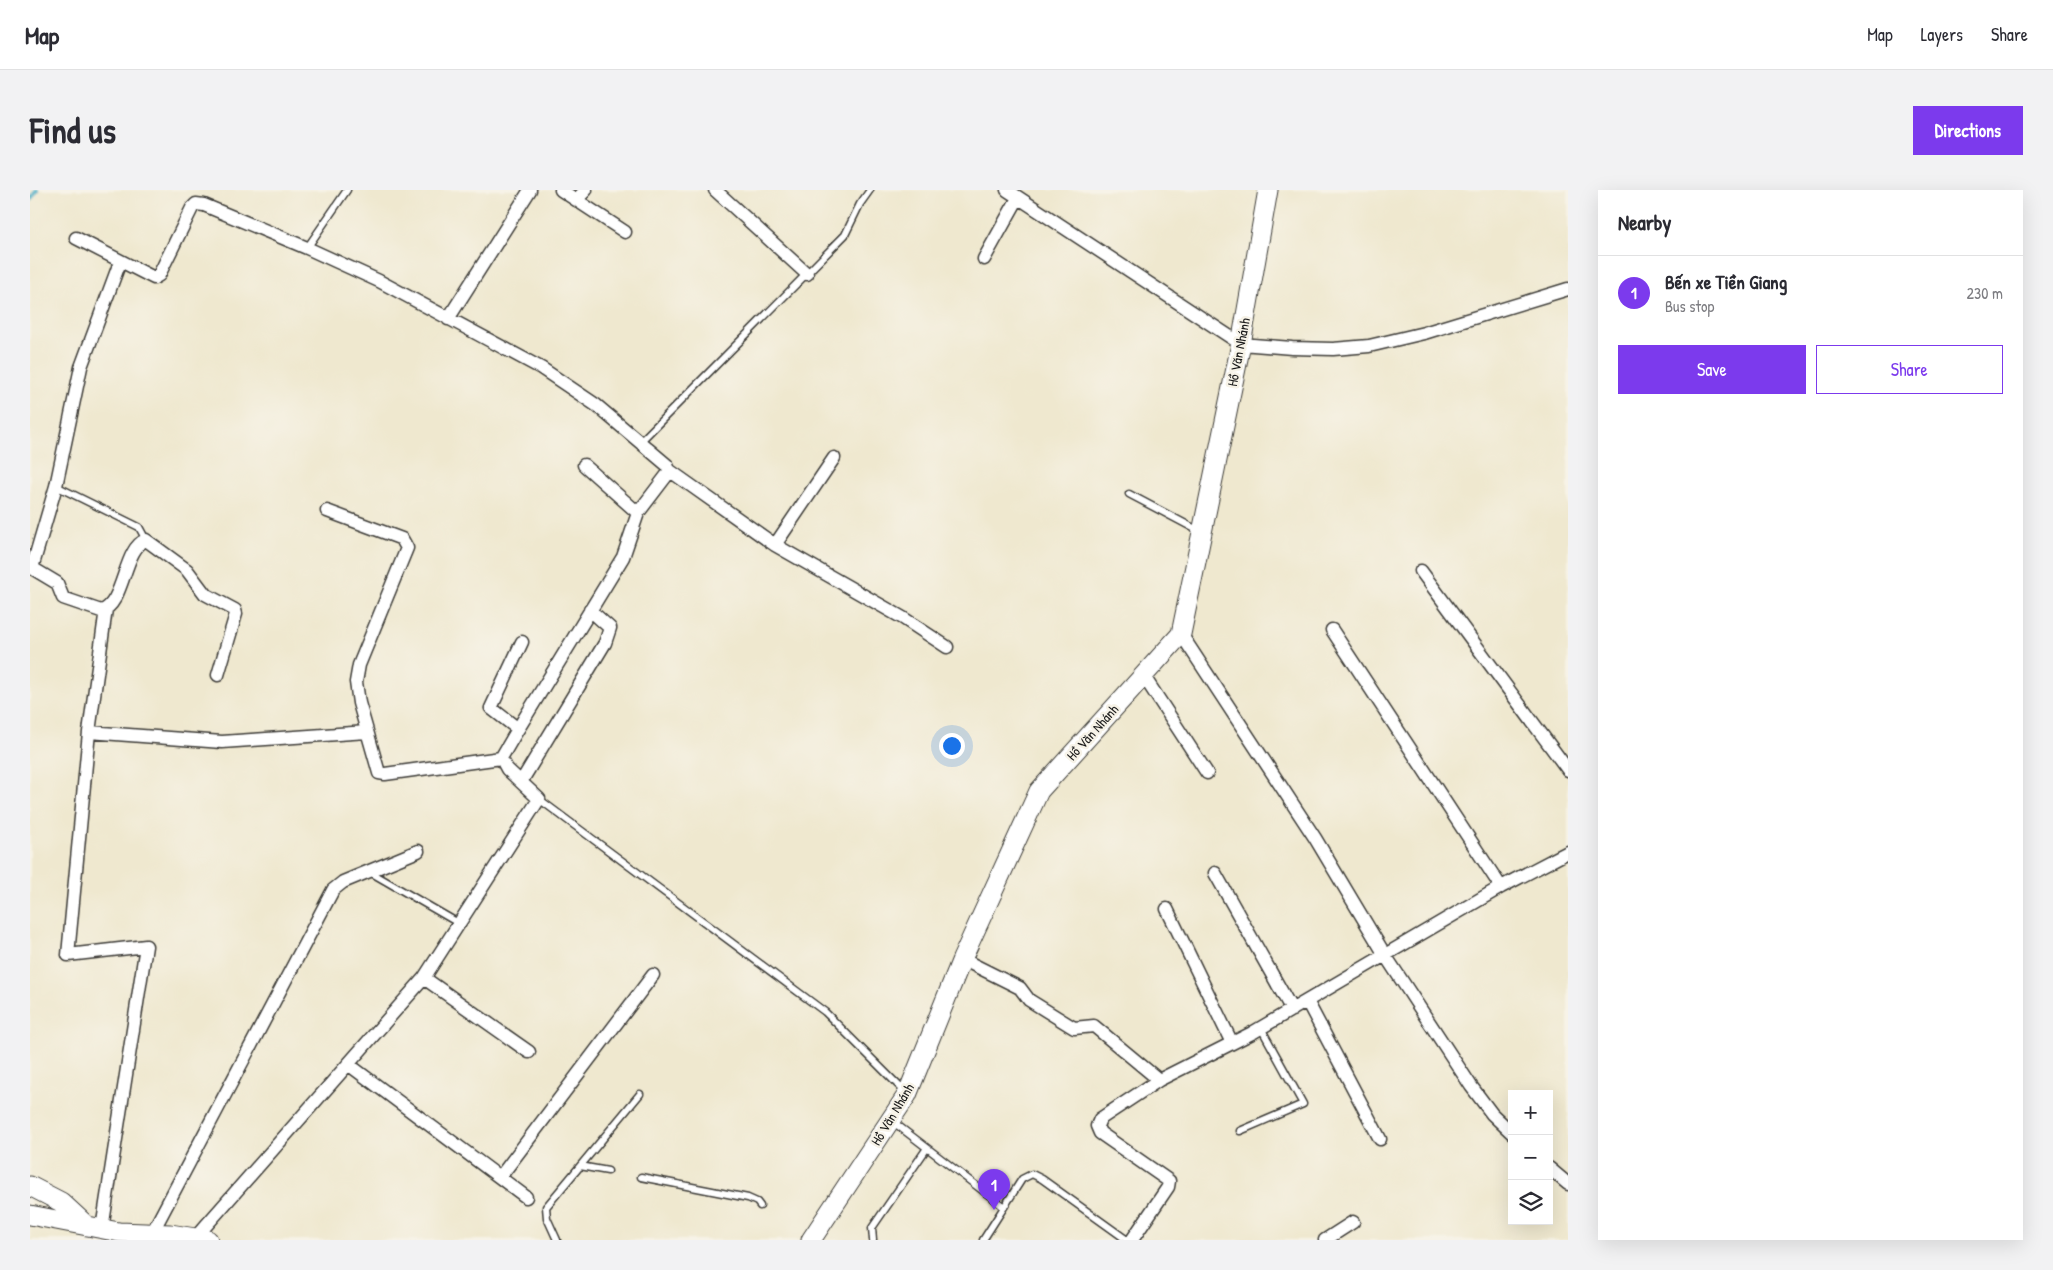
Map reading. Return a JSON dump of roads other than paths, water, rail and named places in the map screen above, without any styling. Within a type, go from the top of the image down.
[{"type":"street","points":[[448,319],[530,190]]},
{"type":"street","points":[[561,190],[626,232]]},
{"type":"street","points":[[576,200],[586,190]]},
{"type":"street","points":[[715,190],[807,274]]},
{"type":"street","name":"Hồ Văn Nhánh","points":[[811,1240],[907,1095],[962,959],[1039,791],[1181,634],[1240,344],[1268,190]]},
{"type":"street","points":[[984,259],[1012,193],[1240,344],[1292,348],[1333,349],[1369,346],[1424,333],[1568,289]]},
{"type":"street","points":[[76,238],[154,278],[159,275],[192,208],[196,204],[204,205],[307,248],[379,282],[541,368],[596,405],[641,441],[667,465],[669,470],[775,544],[903,618],[947,647]]},
{"type":"street","points":[[106,609],[101,610],[64,598],[56,583],[32,568],[56,486],[82,367],[120,262]]},
{"type":"street","points":[[775,544],[834,458]]},
{"type":"street","points":[[584,465],[638,513]]},
{"type":"street","points":[[501,758],[629,544],[638,513],[669,470]]},
{"type":"street","points":[[327,511],[402,539],[407,548],[357,674],[356,682],[367,732],[379,772],[385,774],[501,758]]},
{"type":"street","points":[[103,1229],[146,946],[68,955],[89,732],[106,609],[111,604],[137,546],[146,540],[188,570],[205,594],[235,610],[236,614],[218,675]]},
{"type":"street","points":[[1421,571],[1568,770]]},
{"type":"street","points":[[521,782],[605,643],[610,628],[590,610]]},
{"type":"street","points":[[1332,630],[1501,887]]},
{"type":"street","points":[[1181,634],[1315,838],[1385,955],[1471,1086],[1492,1114],[1508,1129]]},
{"type":"street","points":[[518,729],[491,708],[522,642]]},
{"type":"street","points":[[1143,675],[1207,773]]},
{"type":"street","points":[[89,732],[222,742],[367,732]]},
{"type":"street","points":[[30,1215],[144,1237],[201,1239],[348,1064],[424,978],[539,799],[507,768],[501,758]]},
{"type":"street","points":[[144,1237],[332,890],[343,882],[418,851]]},
{"type":"street","points":[[1132,1240],[1168,1187],[1169,1181],[1100,1133],[1097,1126],[1100,1120],[1159,1080],[1261,1028],[1501,887],[1568,852]]},
{"type":"street","points":[[1215,873],[1292,1010]]},
{"type":"street","points":[[1167,909],[1232,1043]]},
{"type":"street","points":[[962,959],[1020,988],[1028,1000],[1074,1028],[1094,1026],[1159,1080]]},
{"type":"street","points":[[500,1177],[653,975]]},
{"type":"street","points":[[424,978],[529,1052]]},
{"type":"street","points":[[1306,1001],[1380,1139]]},
{"type":"street","points":[[348,1064],[526,1197]]},
{"type":"street","points":[[1553,1171],[1568,1184]]},
{"type":"street","points":[[30,1186],[62,1202],[103,1229]]},
{"type":"street","points":[[1325,1240],[1353,1222]]},
{"type":"lane","points":[[307,248],[347,190]]},
{"type":"lane","points":[[641,441],[845,235],[860,204],[870,190]]},
{"type":"lane","points":[[56,486],[139,527],[146,540]]},
{"type":"lane","points":[[1129,494],[1202,532]]},
{"type":"lane","points":[[539,799],[826,1012],[907,1095]]},
{"type":"lane","points":[[368,872],[460,924]]},
{"type":"lane","points":[[1240,1132],[1303,1104],[1261,1028]]},
{"type":"lane","points":[[557,1240],[547,1218],[546,1207],[640,1094]]},
{"type":"lane","points":[[890,1120],[1004,1207]]},
{"type":"lane","points":[[870,1239],[872,1228],[927,1148]]},
{"type":"lane","points":[[580,1166],[608,1171]]},
{"type":"lane","points":[[983,1240],[1022,1179],[1032,1174],[1042,1179],[1127,1240]]},
{"type":"lane","points":[[641,1177],[748,1198],[760,1206]]},
{"type":"waterway","points":[[30,200],[37,190]]},
{"type":"place","name":"Bến xe Tiền Giang","points":[[994,1210]]}]
